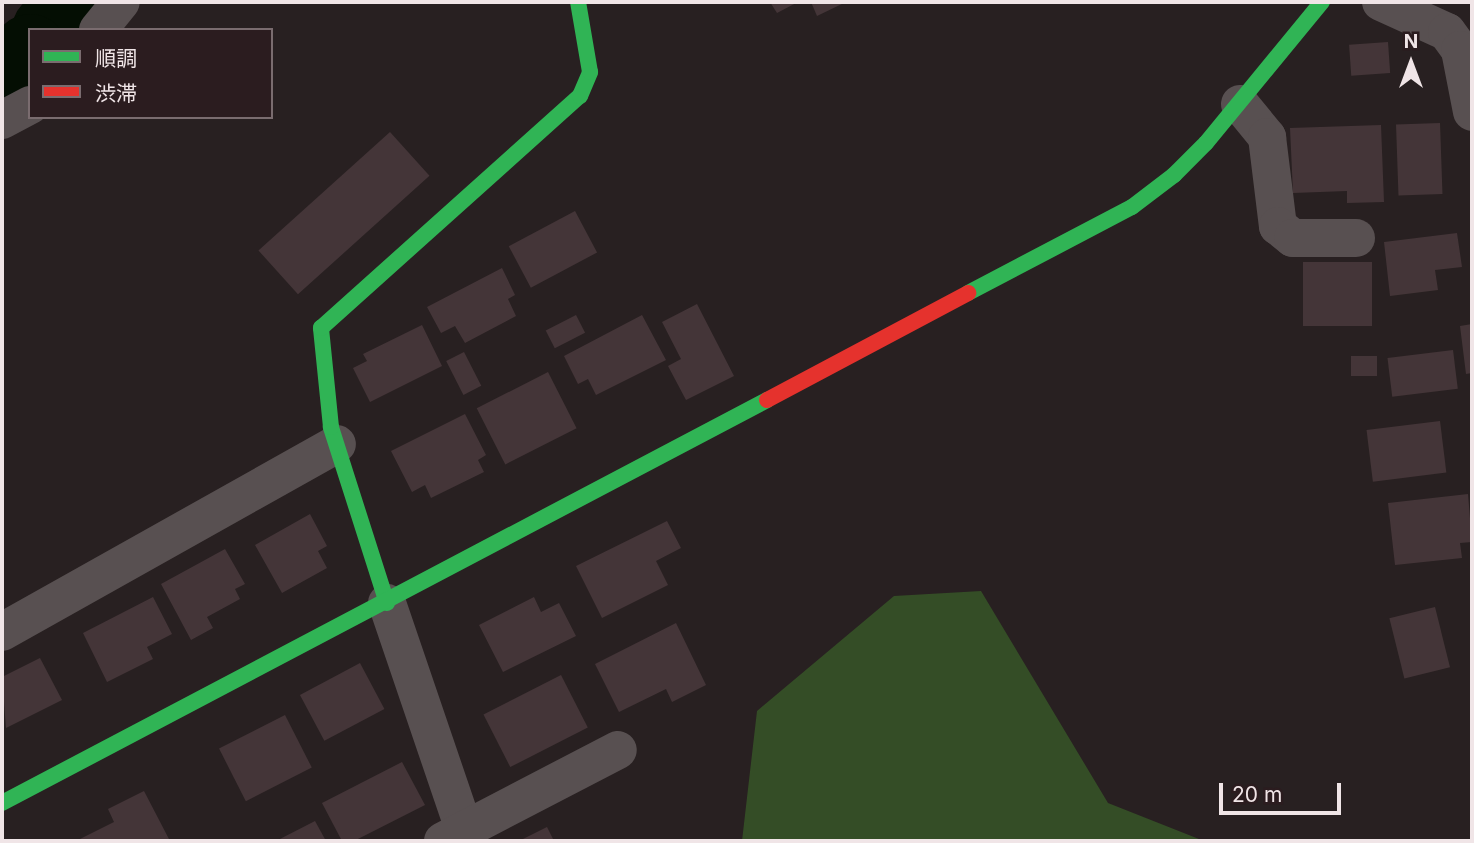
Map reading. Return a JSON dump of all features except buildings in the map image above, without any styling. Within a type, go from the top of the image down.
[{"type":"street","points":[[100,28],[121,2]]},
{"type":"street","points":[[578,2],[590,72],[580,96],[321,328],[320,350],[337,444],[458,837],[618,750]]},
{"type":"street","points":[[2,803],[387,603],[1088,232],[1174,176],[1240,104],[1322,2]]},
{"type":"street","points":[[1381,2],[1447,32],[1460,50],[1472,112]]},
{"type":"street","points":[[1240,104],[1267,137],[1279,226],[1293,238],[1356,238]]},
{"type":"street","points":[[2,120],[28,106]]},
{"type":"street","points":[[2,632],[337,444]]},
{"type":"green space","points":[[981,591],[1108,803],[1204,841],[742,841],[757,711],[894,596]]},
{"type":"waterway","points":[[51,28],[75,2]]},
{"type":"waterway","points":[[2,78],[28,53]]},
{"type":"traffic: fast","points":[[387,603],[331,427],[321,328],[580,96],[590,72],[578,2]]},
{"type":"traffic: fast","points":[[968,293],[1132,207],[1174,175],[1206,143],[1322,2]]},
{"type":"traffic: fast","points":[[2,803],[767,400]]},
{"type":"traffic: jam","points":[[767,400],[968,293]]}]
